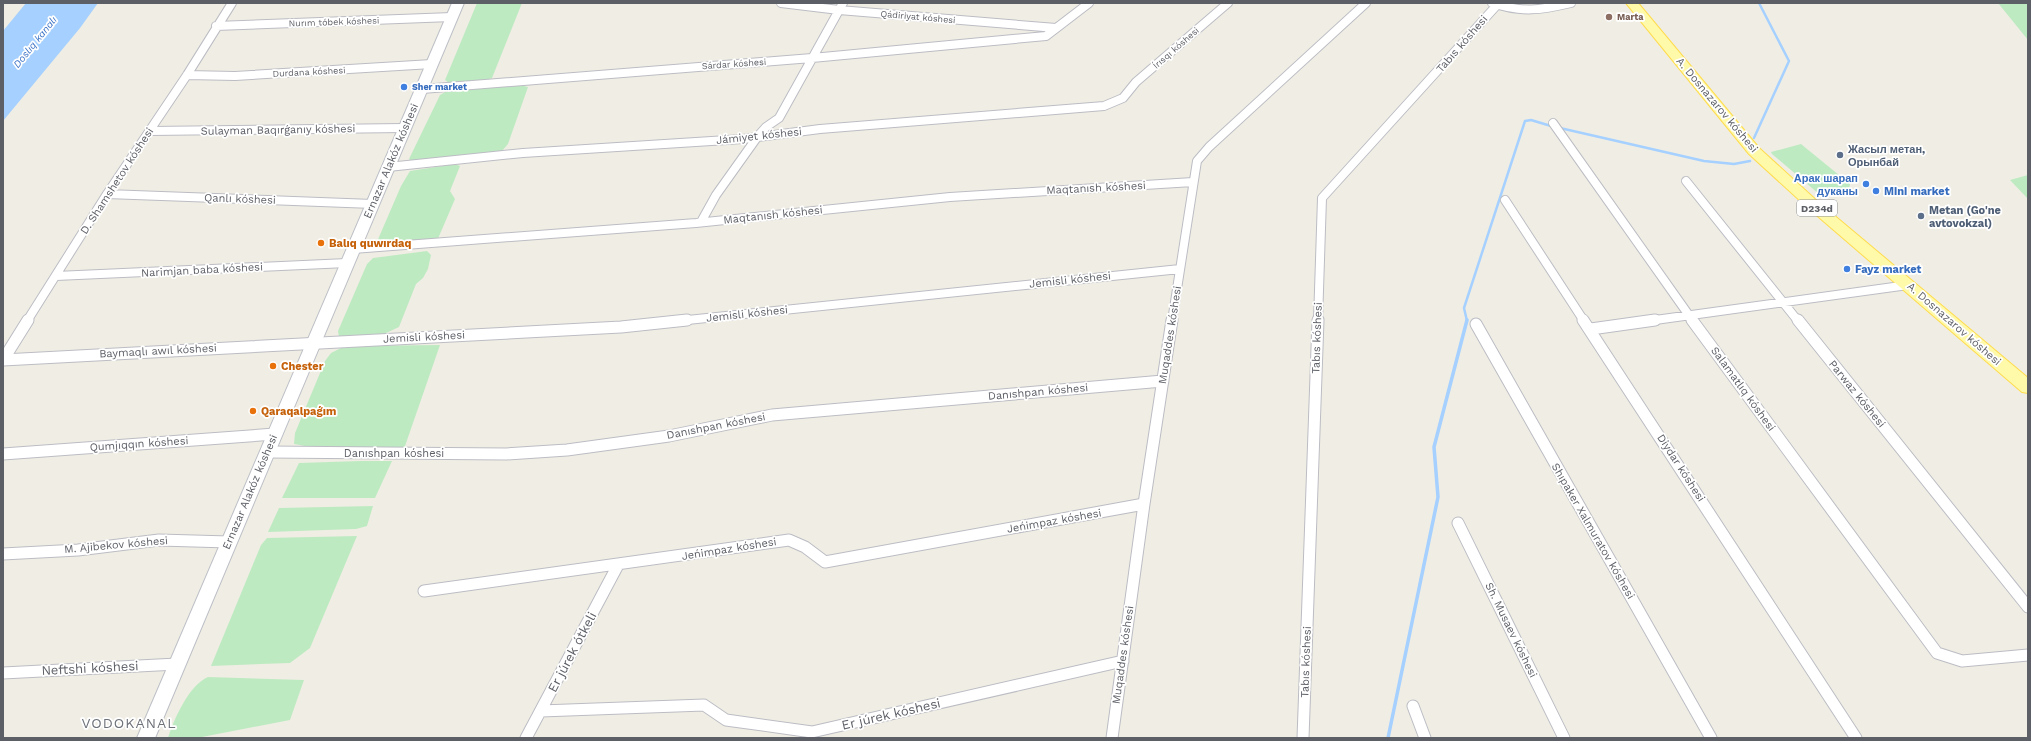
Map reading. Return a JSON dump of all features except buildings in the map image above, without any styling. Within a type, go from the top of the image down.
[{"type":"main road","name":"Ernazar Alakóz kóshesi","points":[[146,738],[458,3]]},
{"type":"main road","name":"A. Dosnazarov kóshesi","points":[[1632,3],[1754,151],[1812,204],[2028,387]]},
{"type":"street","name":"D. Shamshetov kóshesi","points":[[3,360],[107,194],[150,131],[232,3]]},
{"type":"street","name":"Qádiriyat kóshesi","points":[[781,3],[841,6],[1056,28]]},
{"type":"street","points":[[1056,28],[1090,3]]},
{"type":"street","name":"Írısqı kóshesi","points":[[1127,96],[1136,82],[1228,3]]},
{"type":"street","name":"Muqaddes kóshesi","points":[[1112,738],[1144,504],[1197,161],[1208,147],[1366,3]]},
{"type":"street","points":[[1494,4],[1515,11],[1530,11],[1571,3]]},
{"type":"street","name":"Tabıs kóshesi","points":[[1303,738],[1322,198],[1394,121],[1494,4]]},
{"type":"street","points":[[701,222],[716,195],[758,136],[766,126],[779,118],[841,6]]},
{"type":"street","name":"Nurım tóbek kóshesi","points":[[216,26],[452,18]]},
{"type":"street","name":"Sárdar kóshesi","points":[[422,89],[812,58],[1046,36],[1056,28]]},
{"type":"street","name":"Durdana kóshesi","points":[[187,74],[243,75],[432,64]]},
{"type":"street","name":"Jámiyet kóshesi","points":[[388,167],[523,154],[743,139],[820,129],[1104,106],[1119,102],[1127,96]]},
{"type":"street","name":"Salamatlıq kóshesi","points":[[1553,123],[1688,314],[1937,653],[1962,661],[2028,655]]},
{"type":"street","name":"Sulayman Baqırǵanıy kóshesi","points":[[150,131],[405,128]]},
{"type":"street","name":"Parwaz kóshesi","points":[[1686,181],[2028,606]]},
{"type":"street","name":"Maqtanısh kóshesi","points":[[353,249],[701,222],[950,197],[1193,182]]},
{"type":"street","name":"Qanlı kóshesi","points":[[107,194],[373,204]]},
{"type":"street","name":"Diydar kóshesi","points":[[1505,200],[1591,329],[1856,738]]},
{"type":"street","name":"Narimjan baba kóshesi","points":[[56,276],[347,263]]},
{"type":"street","name":"Jemisli kóshesi","points":[[313,343],[621,327],[1180,269]]},
{"type":"street","points":[[1591,329],[1688,314],[1908,285]]},
{"type":"street","name":"Shıpaker Xalmuratov kóshesi","points":[[1476,324],[1711,738]]},
{"type":"street","name":"Baymaqlı awıl kóshesi","points":[[3,360],[313,343]]},
{"type":"street","name":"Danıshpan kóshesi","points":[[268,452],[506,454],[568,450],[669,436],[772,415],[1163,381]]},
{"type":"street","name":"Qumjıqqın kóshesi","points":[[3,454],[275,434]]},
{"type":"street","name":"Jeńimpaz kóshesi","points":[[424,591],[789,540],[805,547],[825,562],[1144,504]]},
{"type":"street","name":"Sh. Musaev kóshesi","points":[[1458,523],[1564,738]]},
{"type":"street","name":"M. Ajibekov kóshesi","points":[[3,554],[78,550],[159,540],[229,542]]},
{"type":"street","name":"Er júrek ótkeli","points":[[526,738],[618,565]]},
{"type":"street","name":"Er júrek kóshesi","points":[[541,711],[704,705],[726,720],[812,732],[1122,661]]},
{"type":"street","name":"Neftshi kóshesi","points":[[3,673],[177,664]]},
{"type":"street","points":[[1413,706],[1425,738]]},
{"type":"green space","points":[[477,3],[522,3],[492,78],[483,81],[449,83],[445,80]]},
{"type":"green space","points":[[1998,3],[2028,3],[2028,40]]},
{"type":"green space","points":[[520,85],[528,87],[508,144],[502,151],[412,162],[409,159],[440,95],[447,91]]},
{"type":"green space","points":[[1801,144],[1850,184],[1849,189],[1825,195],[1819,194],[1771,152]]},
{"type":"green space","points":[[455,164],[460,166],[450,191],[455,199],[437,241],[376,244],[401,186],[410,171]]},
{"type":"green space","points":[[2028,175],[2028,199],[2010,180]]},
{"type":"green space","points":[[427,251],[431,255],[428,269],[423,278],[416,284],[399,327],[384,334],[339,337],[338,331],[367,264],[373,258]]},
{"type":"green space","points":[[440,345],[404,449],[316,448],[294,444],[295,433],[325,361],[331,353],[345,346]]},
{"type":"green space","points":[[392,461],[375,498],[282,498],[299,463]]},
{"type":"green space","points":[[373,506],[367,526],[356,529],[268,532],[279,508]]},
{"type":"green space","points":[[357,536],[310,648],[290,663],[211,666],[261,545],[267,538]]},
{"type":"green space","points":[[208,677],[304,680],[290,720],[197,738],[168,738],[183,703],[195,687]]},
{"type":"water","name":"Doslıq kanalı","points":[[26,3],[98,3],[80,28],[3,121],[3,31]]},
{"type":"waterway","points":[[1754,138],[1789,61],[1759,3]]},
{"type":"waterway","points":[[1467,320],[1464,308],[1525,121],[1531,120],[1551,126]]},
{"type":"waterway","points":[[1560,128],[1704,161],[1734,164],[1750,161]]},
{"type":"waterway","points":[[1388,738],[1438,497],[1434,447],[1467,320]]},
{"type":"place","name":"Marta","points":[[1609,17]]},
{"type":"place","name":"Sher market","points":[[404,87]]},
{"type":"place","name":"Жасыл метан, Орынбай","points":[[1840,155]]},
{"type":"place","name":"Арак шарап дуканы","points":[[1866,184]]},
{"type":"place","name":"Mini market","points":[[1876,191]]},
{"type":"place","name":"Metan (Go'ne avtovokzal)","points":[[1921,216]]},
{"type":"place","name":"Balıq quwırdaq","points":[[321,243]]},
{"type":"place","name":"Fayz market","points":[[1847,269]]},
{"type":"place","name":"Chester","points":[[273,366]]},
{"type":"place","name":"Qaraqalpaǵım","points":[[253,411]]},
{"type":"district","name":"VODOKANAL","points":[[129,723]]}]
